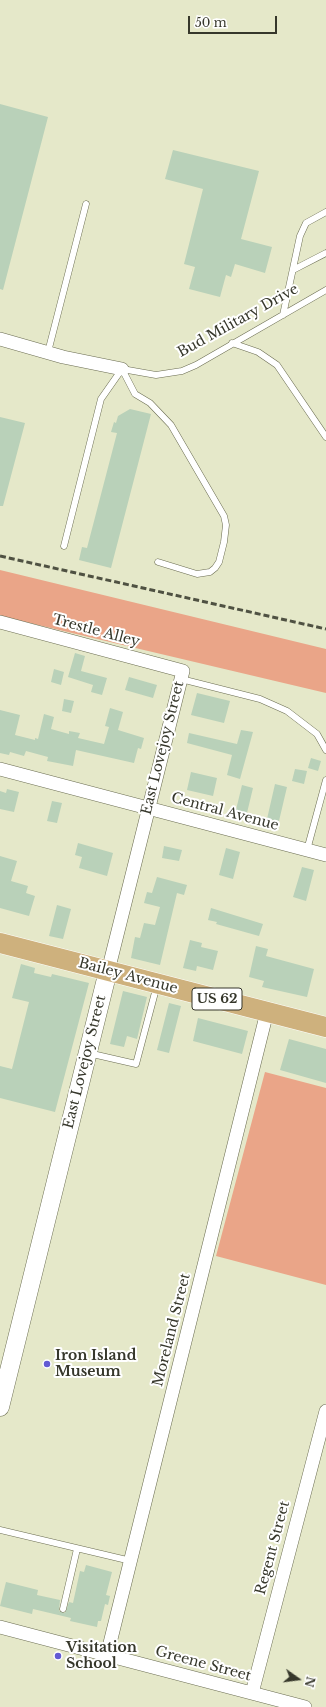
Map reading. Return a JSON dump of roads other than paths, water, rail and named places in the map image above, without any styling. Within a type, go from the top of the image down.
[{"type":"main road","name":"Bailey Avenue","points":[[0,943],[326,1028]]},
{"type":"street","name":"Bud Military Drive","points":[[0,339],[122,369]]},
{"type":"street","name":"Trestle Alley","points":[[0,622],[182,675]]},
{"type":"street","name":"East Lovejoy Street","points":[[0,1407],[147,808],[182,675]]},
{"type":"street","name":"Central Avenue","points":[[0,769],[326,855]]},
{"type":"street","name":"Moreland Street","points":[[107,1655],[267,1012]]},
{"type":"street","name":"Regent Street","points":[[252,1693],[326,1411]]},
{"type":"street","name":"Greene Street","points":[[0,1626],[305,1707]]},
{"type":"lane","points":[[48,352],[86,204]]},
{"type":"lane","points":[[283,314],[300,236],[306,223],[326,212]]},
{"type":"lane","points":[[293,270],[326,253]]},
{"type":"lane","name":"Bud Military Drive","points":[[122,369],[156,375],[169,374],[196,365],[326,290]]},
{"type":"lane","points":[[232,343],[258,352],[277,365],[326,437]]},
{"type":"lane","points":[[64,546],[101,399],[122,369],[135,394],[150,403],[171,425],[224,516],[226,525],[219,562],[216,568],[210,572],[197,574],[158,562]]},
{"type":"lane","name":"Trestle Alley","points":[[182,675],[260,699],[287,711],[317,734],[326,750]]},
{"type":"lane","points":[[307,850],[326,780]]},
{"type":"lane","points":[[88,1053],[136,1064],[158,984]]},
{"type":"lane","points":[[0,1530],[131,1561]]},
{"type":"lane","points":[[63,1609],[77,1549]]},
{"type":"railway","points":[[0,556],[326,629]]},
{"type":"place","name":"Iron Island Museum","points":[[47,1364]]},
{"type":"place","name":"Visitation School","points":[[58,1656]]}]
